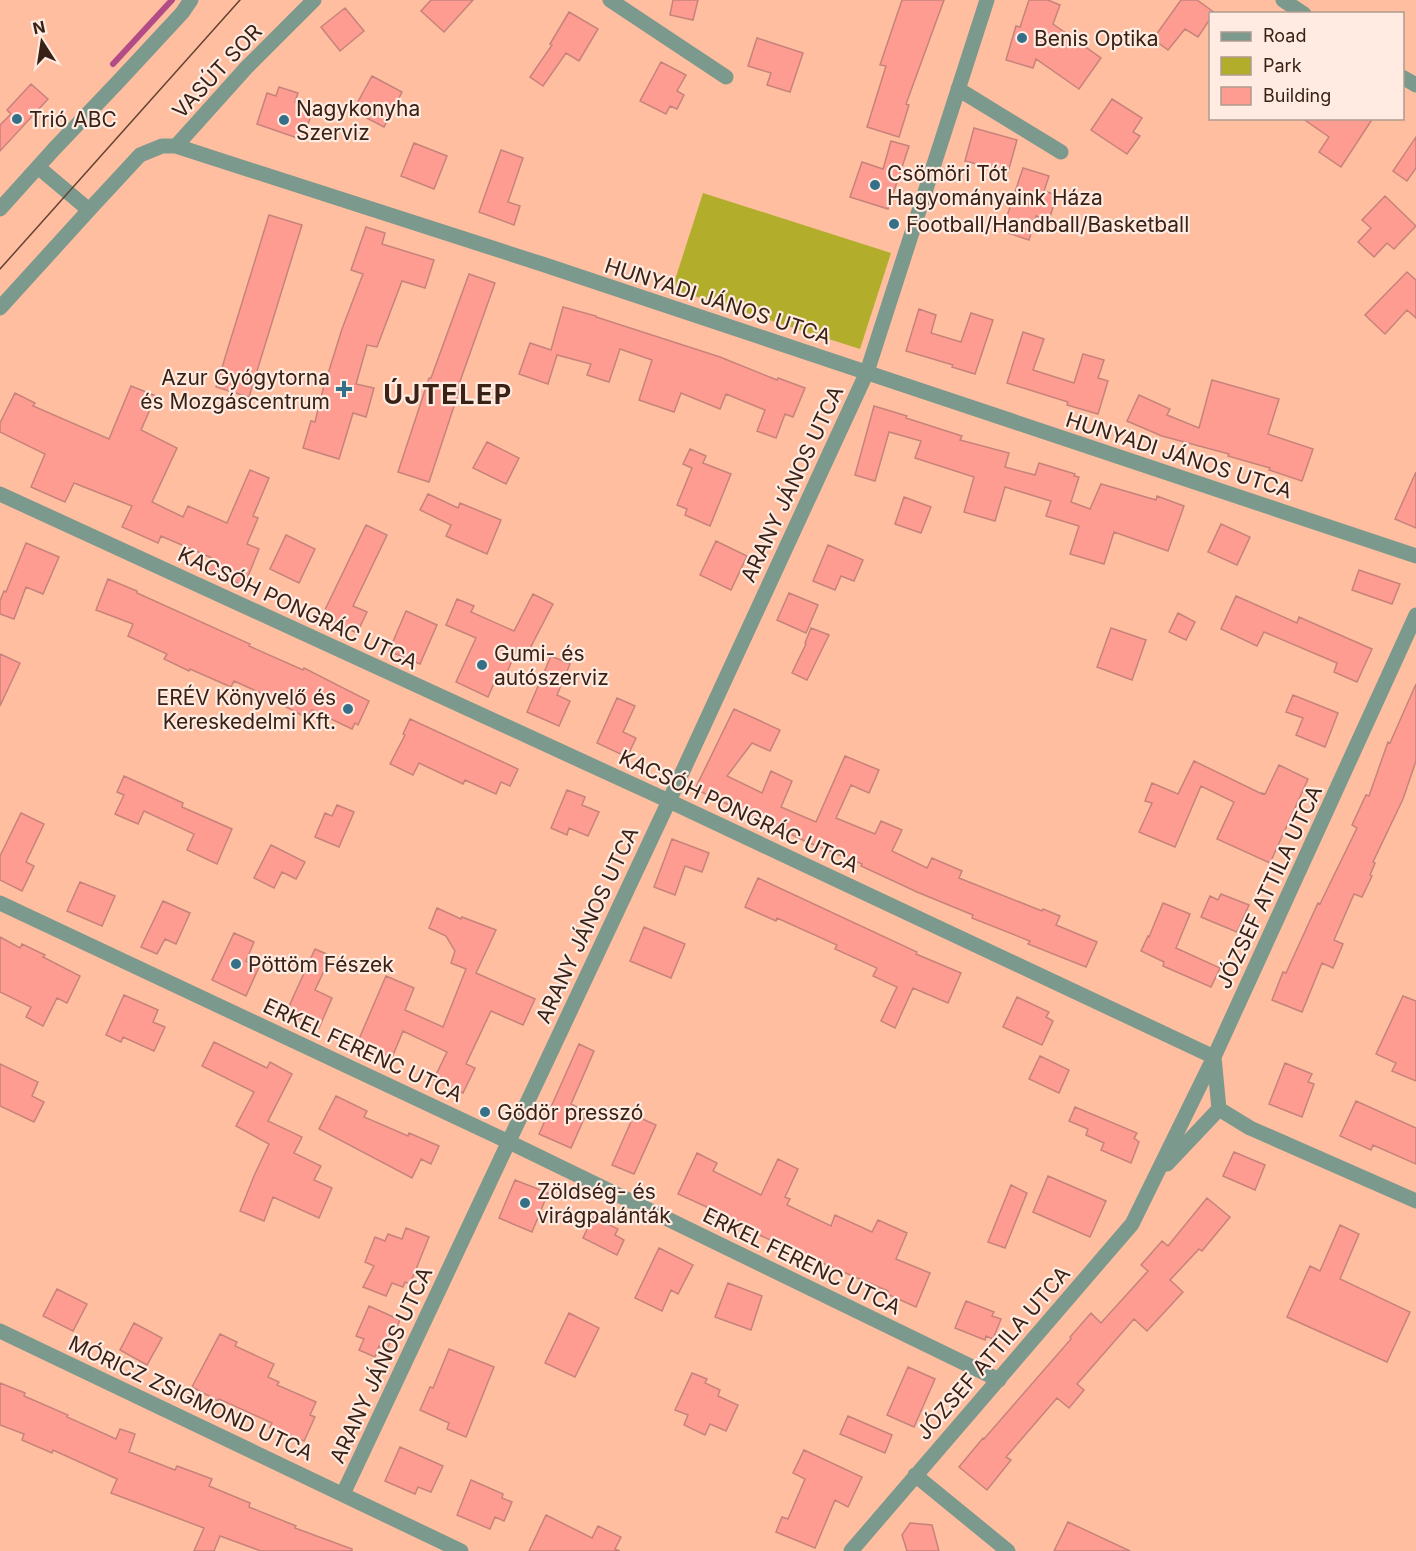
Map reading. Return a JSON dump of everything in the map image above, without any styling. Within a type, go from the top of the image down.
[{"type":"street","points":[[0,209],[55,147],[174,22],[191,0]]},
{"type":"street","name":"VASÚT SOR","points":[[176,146],[246,68],[314,0]]},
{"type":"street","points":[[610,0],[726,77]]},
{"type":"street","name":"ARANY JÁNOS UTCA","points":[[343,1494],[669,801],[867,372],[987,0]]},
{"type":"street","points":[[1283,0],[1301,12]]},
{"type":"street","points":[[958,89],[1061,152]]},
{"type":"street","name":"HUNYADI JÁNOS UTCA","points":[[89,210],[140,155],[162,146],[176,146],[542,264],[1416,556]]},
{"type":"street","points":[[0,308],[89,210],[38,168]]},
{"type":"street","name":"KACSÓH PONGRÁC UTCA","points":[[0,494],[669,801],[1214,1057]]},
{"type":"street","name":"JÓZSEF ATTILA UTCA","points":[[851,1551],[1132,1224],[1214,1057],[1416,615]]},
{"type":"street","name":"ERKEL FERENC UTCA","points":[[0,903],[508,1142],[999,1380]]},
{"type":"street","points":[[1214,1057],[1219,1109],[1250,1128],[1416,1201]]},
{"type":"street","name":"JÓZSEF ATTILA UTCA","points":[[1156,1175],[1219,1109]]},
{"type":"street","name":"MÓRICZ ZSIGMOND UTCA","points":[[0,1331],[461,1551]]},
{"type":"street","points":[[915,1475],[1008,1551]]},
{"type":"green space","points":[[703,193],[891,253],[860,349],[672,289]]},
{"type":"building","points":[[431,0],[473,0],[444,32],[421,11]]},
{"type":"building","points":[[673,0],[698,0],[693,20],[670,15]]},
{"type":"building","points":[[902,0],[944,0],[906,104],[909,105],[899,137],[867,127],[886,66],[880,65]]},
{"type":"building","points":[[1029,0],[1048,0],[1060,5],[1053,24],[1101,58],[1079,89],[1036,59],[1033,68],[1006,60],[1016,26],[1020,27]]},
{"type":"building","points":[[1181,0],[1197,0],[1214,12],[1209,12],[1209,20],[1198,37],[1185,29],[1168,50],[1153,39]]},
{"type":"building","points":[[345,8],[364,31],[340,51],[321,27]]},
{"type":"building","points":[[569,12],[598,29],[579,61],[566,53],[543,86],[530,77],[552,45],[550,44]]},
{"type":"building","points":[[757,38],[803,53],[790,92],[767,85],[771,73],[748,66]]},
{"type":"building","points":[[661,62],[686,75],[677,91],[684,95],[677,109],[670,106],[666,114],[640,101]]},
{"type":"building","points":[[372,76],[402,92],[384,127],[353,111]]},
{"type":"building","name":"Trió ABC","points":[[31,84],[48,99],[0,151],[0,125],[11,114],[7,110]]},
{"type":"building","points":[[279,87],[298,93],[295,102],[313,109],[303,140],[257,124],[267,93],[276,96]]},
{"type":"building","points":[[1112,99],[1142,118],[1133,132],[1140,136],[1127,154],[1091,130]]},
{"type":"building","points":[[1305,120],[1372,120],[1341,167],[1319,152],[1329,137]]},
{"type":"building","points":[[974,128],[1017,140],[1008,172],[965,161]]},
{"type":"building","points":[[1416,137],[1416,168],[1407,181],[1393,171]]},
{"type":"building","name":"Csömöri Tót Hagyományaink Háza","points":[[891,141],[909,146],[888,209],[850,197],[862,162],[883,169]]},
{"type":"building","points":[[414,143],[447,156],[434,189],[401,176]]},
{"type":"building","points":[[501,150],[523,158],[508,202],[520,206],[514,225],[479,212]]},
{"type":"building","points":[[1023,168],[1049,176],[1044,191],[1057,195],[1049,220],[1036,216],[1029,240],[1002,231]]},
{"type":"building","points":[[1385,196],[1416,226],[1394,249],[1387,243],[1374,257],[1358,242],[1371,228],[1362,220]]},
{"type":"building","points":[[269,215],[302,225],[249,397],[216,387]]},
{"type":"building","points":[[366,227],[385,233],[382,244],[434,260],[425,288],[402,281],[377,347],[367,345],[356,384],[374,388],[366,417],[353,413],[339,459],[303,448],[311,421],[315,422],[326,377],[363,274],[351,270]]},
{"type":"building","points":[[1407,272],[1416,280],[1416,318],[1407,310],[1385,334],[1365,315]]},
{"type":"building","points":[[469,274],[495,283],[458,387],[460,388],[429,482],[398,472],[429,378],[431,378]]},
{"type":"building","points":[[563,307],[720,357],[777,380],[778,378],[805,388],[793,417],[785,414],[776,438],[757,431],[765,410],[726,394],[720,409],[681,393],[674,412],[639,400],[652,360],[620,349],[609,382],[587,375],[591,364],[557,355],[548,384],[519,374],[530,343],[551,350]]},
{"type":"building","points":[[919,309],[936,315],[931,333],[961,342],[971,313],[993,320],[975,374],[906,351]]},
{"type":"building","points":[[1023,332],[1044,339],[1033,370],[1074,383],[1083,354],[1104,360],[1098,378],[1108,381],[1098,414],[1007,383]]},
{"type":"building","points":[[1212,380],[1279,399],[1268,434],[1313,449],[1302,481],[1269,470],[1270,468],[1228,456],[1229,454],[1162,436],[1127,421],[1139,395],[1170,409],[1167,415],[1199,428]]},
{"type":"building","points":[[131,386],[156,396],[141,430],[177,448],[152,502],[183,517],[188,506],[227,523],[250,470],[269,478],[253,516],[258,518],[247,544],[259,549],[244,586],[207,570],[212,558],[161,536],[158,543],[122,527],[132,506],[74,483],[65,502],[31,487],[45,454],[0,432],[0,423],[15,393],[35,403],[33,406],[109,439]]},
{"type":"building","points":[[874,406],[962,436],[960,440],[1009,453],[1005,467],[1035,475],[1039,463],[1075,474],[1074,476],[1079,477],[1071,502],[1090,509],[1101,484],[1156,500],[1157,496],[1184,506],[1168,551],[1114,532],[1104,564],[1070,554],[1079,526],[1046,516],[1051,501],[1005,487],[995,521],[964,512],[974,477],[915,458],[921,441],[889,432],[875,481],[855,475]]},
{"type":"building","points":[[487,442],[519,458],[506,484],[473,468]]},
{"type":"building","points":[[690,449],[706,456],[703,463],[731,474],[710,526],[685,515],[687,509],[677,505],[692,468],[683,464]]},
{"type":"building","points":[[1416,472],[1416,528],[1395,519]]},
{"type":"building","points":[[428,494],[458,508],[460,503],[501,520],[487,554],[446,536],[451,525],[420,510]]},
{"type":"building","points":[[904,497],[931,507],[921,533],[895,524]]},
{"type":"building","points":[[1221,524],[1250,537],[1237,565],[1208,552]]},
{"type":"building","points":[[366,525],[387,535],[353,606],[367,612],[357,633],[322,616]]},
{"type":"building","points":[[286,535],[315,549],[299,583],[270,569]]},
{"type":"building","points":[[716,541],[747,556],[731,590],[700,575]]},
{"type":"building","points":[[26,543],[59,557],[43,594],[26,587],[14,619],[0,614],[0,601]]},
{"type":"building","points":[[828,545],[863,560],[854,581],[841,576],[835,590],[813,581]]},
{"type":"building","points":[[1359,570],[1400,584],[1392,604],[1352,590]]},
{"type":"building","points":[[108,579],[250,644],[249,646],[303,670],[304,668],[369,701],[358,725],[355,723],[352,729],[312,710],[307,718],[284,706],[285,704],[234,681],[231,687],[164,659],[167,654],[128,636],[133,624],[96,610]]},
{"type":"building","points":[[789,593],[818,605],[806,633],[777,620]]},
{"type":"building","points":[[533,594],[553,604],[527,654],[517,649],[502,684],[495,681],[488,697],[456,682],[476,638],[446,625],[457,599],[474,606],[471,612],[514,631]]},
{"type":"building","points":[[1236,596],[1297,623],[1299,617],[1372,649],[1357,682],[1334,672],[1337,663],[1264,632],[1257,646],[1221,629]]},
{"type":"building","points":[[406,611],[437,625],[420,664],[389,651]]},
{"type":"building","points":[[1178,613],[1195,622],[1186,640],[1169,632]]},
{"type":"building","points":[[811,628],[829,635],[807,680],[792,673]]},
{"type":"building","points":[[1111,628],[1146,640],[1132,680],[1097,667]]},
{"type":"building","points":[[0,654],[20,663],[0,706]]},
{"type":"building","points":[[551,656],[570,664],[557,695],[570,701],[559,726],[527,712]]},
{"type":"building","points":[[1416,684],[1416,761],[1403,799],[1373,862],[1375,863],[1370,875],[1372,876],[1362,897],[1354,894],[1334,940],[1343,944],[1333,968],[1322,963],[1302,1012],[1272,1000],[1283,972],[1286,973],[1318,903],[1320,904],[1357,828],[1352,825],[1366,795],[1369,796],[1388,742],[1390,743]]},
{"type":"building","points":[[1293,695],[1338,713],[1325,747],[1296,735],[1303,718],[1286,712]]},
{"type":"building","points":[[617,698],[635,706],[623,732],[636,738],[627,757],[597,743]]},
{"type":"building","points":[[734,709],[780,730],[770,751],[752,743],[727,776],[762,793],[771,771],[792,781],[781,807],[816,822],[845,756],[879,770],[869,793],[851,785],[836,818],[875,834],[881,821],[902,830],[892,851],[927,868],[932,858],[962,871],[959,878],[1060,916],[1056,925],[1097,942],[1086,967],[1028,944],[1030,941],[972,918],[973,915],[917,892],[861,866],[862,864],[807,842],[695,789]]},
{"type":"building","points":[[410,719],[518,769],[510,786],[501,782],[496,794],[465,780],[463,784],[419,763],[413,775],[390,764],[405,735],[403,734]]},
{"type":"building","points":[[1194,761],[1262,794],[1265,794],[1279,765],[1308,779],[1270,863],[1217,839],[1234,802],[1201,786],[1175,847],[1139,832],[1152,803],[1145,801],[1152,783],[1178,794]]},
{"type":"building","points":[[124,776],[183,803],[182,807],[232,829],[217,864],[187,850],[194,834],[144,811],[138,824],[115,814],[124,795],[117,792]]},
{"type":"building","points":[[567,790],[585,797],[582,805],[599,812],[588,836],[569,828],[567,835],[551,828]]},
{"type":"building","points":[[337,805],[354,812],[339,847],[315,837],[325,813],[332,816]]},
{"type":"building","points":[[21,813],[44,824],[26,862],[34,866],[22,891],[0,880],[0,856]]},
{"type":"building","points":[[672,839],[709,853],[702,872],[685,866],[675,895],[654,887]]},
{"type":"building","points":[[271,845],[305,862],[296,879],[282,872],[274,888],[254,878]]},
{"type":"building","points":[[758,878],[917,952],[916,954],[961,973],[948,1003],[913,988],[895,1028],[881,1021],[897,987],[873,976],[877,968],[835,949],[837,945],[777,918],[776,921],[745,907]]},
{"type":"building","points":[[80,882],[115,896],[102,926],[67,911]]},
{"type":"building","points":[[1221,894],[1249,905],[1237,932],[1201,917],[1210,896],[1218,900]]},
{"type":"building","points":[[163,901],[190,913],[176,944],[165,939],[157,954],[141,947]]},
{"type":"building","points":[[1163,903],[1190,914],[1176,948],[1220,968],[1211,987],[1163,966],[1164,962],[1141,951]]},
{"type":"building","points":[[437,908],[461,919],[462,917],[496,930],[476,973],[535,999],[523,1025],[491,1011],[466,1064],[475,1068],[463,1093],[434,1079],[447,1052],[403,1031],[391,1060],[356,1046],[386,976],[414,988],[405,1010],[443,1027],[466,969],[451,963],[455,951],[446,936],[429,928]]},
{"type":"building","points":[[644,927],[685,944],[671,978],[630,961]]},
{"type":"building","name":"Pöttöm Fészek","points":[[234,933],[254,942],[246,961],[259,967],[246,996],[212,980]]},
{"type":"building","points":[[0,937],[20,948],[22,944],[45,955],[43,957],[80,976],[67,1003],[57,998],[43,1026],[26,1017],[31,1007],[0,992]]},
{"type":"building","points":[[315,949],[331,956],[315,990],[332,998],[319,1028],[286,1013]]},
{"type":"building","points":[[124,995],[158,1010],[153,1022],[165,1027],[154,1051],[123,1037],[121,1042],[106,1035]]},
{"type":"building","points":[[1403,996],[1416,1001],[1416,1081],[1392,1071],[1396,1063],[1376,1054]]},
{"type":"building","points":[[1017,997],[1049,1012],[1046,1017],[1053,1021],[1042,1045],[1003,1027]]},
{"type":"building","points":[[214,1042],[267,1068],[270,1062],[292,1074],[268,1121],[302,1137],[294,1153],[321,1166],[314,1180],[332,1188],[319,1218],[273,1197],[264,1221],[240,1211],[269,1144],[236,1126],[254,1092],[202,1066]]},
{"type":"building","points":[[579,1044],[594,1051],[571,1104],[587,1112],[571,1148],[539,1134]]},
{"type":"building","points":[[1040,1056],[1069,1070],[1059,1093],[1029,1079]]},
{"type":"building","points":[[1285,1063],[1312,1074],[1308,1082],[1314,1084],[1302,1117],[1269,1104]]},
{"type":"building","points":[[0,1064],[38,1082],[32,1096],[44,1102],[34,1122],[0,1106]]},
{"type":"building","points":[[336,1096],[367,1111],[364,1117],[408,1136],[409,1133],[439,1146],[431,1164],[421,1159],[412,1178],[319,1129]]},
{"type":"building","points":[[1356,1101],[1416,1128],[1416,1164],[1373,1145],[1371,1150],[1340,1136]]},
{"type":"building","points":[[1075,1107],[1137,1133],[1134,1138],[1139,1142],[1131,1163],[1101,1150],[1104,1143],[1086,1135],[1088,1129],[1069,1121]]},
{"type":"building","points":[[634,1115],[656,1125],[634,1174],[612,1165]]},
{"type":"building","points":[[1234,1152],[1265,1165],[1255,1190],[1223,1176]]},
{"type":"building","points":[[697,1153],[717,1163],[713,1171],[761,1195],[778,1159],[798,1169],[785,1197],[790,1199],[787,1205],[831,1226],[835,1215],[872,1232],[878,1220],[907,1233],[896,1259],[930,1273],[916,1307],[887,1294],[888,1291],[733,1223],[708,1211],[709,1208],[678,1194]]},
{"type":"building","points":[[1048,1176],[1106,1201],[1090,1237],[1033,1212]]},
{"type":"building","points":[[515,1180],[548,1193],[532,1232],[499,1218]]},
{"type":"building","points":[[1011,1185],[1027,1193],[1005,1248],[988,1242]]},
{"type":"building","points":[[1207,1198],[1230,1217],[1202,1251],[1199,1249],[1170,1280],[1183,1292],[1147,1331],[1134,1319],[1077,1384],[1084,1390],[1069,1408],[1057,1398],[1006,1457],[1011,1460],[987,1490],[959,1467],[1091,1313],[1101,1323],[1148,1271],[1141,1265],[1162,1241],[1168,1246]]},
{"type":"building","points":[[593,1217],[618,1229],[615,1235],[624,1240],[617,1255],[583,1238]]},
{"type":"building","points":[[1340,1225],[1359,1234],[1340,1279],[1410,1312],[1387,1362],[1287,1317],[1310,1266],[1320,1271]]},
{"type":"building","points":[[406,1228],[429,1237],[410,1284],[405,1282],[403,1287],[392,1283],[386,1296],[363,1287],[374,1266],[365,1262],[375,1237],[385,1241],[388,1234],[402,1239]]},
{"type":"building","points":[[659,1248],[693,1265],[678,1294],[671,1290],[662,1311],[635,1298]]},
{"type":"building","points":[[728,1283],[762,1296],[751,1330],[715,1317]]},
{"type":"building","points":[[57,1289],[87,1304],[73,1331],[43,1316]]},
{"type":"building","points":[[966,1301],[994,1312],[992,1316],[1001,1319],[993,1339],[986,1336],[985,1340],[955,1328]]},
{"type":"building","points":[[369,1306],[400,1320],[387,1350],[379,1346],[375,1357],[359,1350],[364,1339],[356,1336]]},
{"type":"building","points":[[569,1313],[599,1328],[575,1377],[545,1363]]},
{"type":"building","points":[[134,1323],[162,1338],[147,1365],[120,1350]]},
{"type":"building","points":[[220,1334],[237,1342],[235,1346],[274,1364],[268,1377],[279,1382],[277,1385],[316,1402],[310,1415],[315,1417],[304,1441],[270,1427],[272,1423],[219,1399],[218,1401],[192,1387]]},
{"type":"building","points":[[449,1349],[494,1367],[466,1437],[447,1429],[449,1423],[420,1410],[430,1387],[433,1388]]},
{"type":"building","points":[[908,1367],[935,1379],[914,1427],[887,1415]]},
{"type":"building","points":[[692,1373],[707,1379],[705,1383],[720,1390],[718,1396],[738,1405],[726,1431],[710,1424],[705,1435],[684,1425],[688,1415],[675,1410]]},
{"type":"building","points":[[0,1383],[25,1393],[24,1396],[116,1439],[120,1429],[135,1434],[129,1452],[175,1470],[177,1466],[212,1479],[209,1486],[250,1503],[249,1507],[296,1526],[295,1528],[352,1549],[352,1551],[261,1551],[220,1536],[214,1551],[194,1551],[204,1528],[111,1493],[117,1479],[53,1450],[52,1453],[22,1440],[24,1434],[0,1425]]},
{"type":"building","points":[[848,1416],[892,1435],[885,1453],[840,1434]]},
{"type":"building","points":[[400,1447],[443,1466],[431,1492],[418,1487],[415,1494],[385,1481]]},
{"type":"building","points":[[804,1450],[862,1477],[848,1507],[835,1500],[815,1548],[776,1532],[782,1517],[788,1519],[805,1479],[793,1473]]},
{"type":"building","points":[[471,1480],[503,1494],[502,1498],[512,1502],[504,1521],[495,1517],[490,1529],[457,1515]]},
{"type":"building","points":[[546,1515],[592,1538],[598,1526],[621,1537],[615,1549],[620,1551],[529,1551]]},
{"type":"building","points":[[1068,1522],[1130,1551],[1054,1551]]},
{"type":"building","points":[[910,1523],[932,1525],[939,1551],[907,1551],[902,1535]]},
{"type":"waterway","points":[[113,64],[172,0]]},
{"type":"tram line","points":[[0,269],[240,0]]},
{"type":"place","name":"Benis Optika","points":[[1022,38]]},
{"type":"place","name":"Trió ABC","points":[[17,119]]},
{"type":"place","name":"Nagykonyha Szerviz","points":[[284,120]]},
{"type":"place","name":"Csömöri Tót Hagyományaink Háza","points":[[875,185]]},
{"type":"place","name":"Football/Handball/Basketball","points":[[894,224]]},
{"type":"place","name":"Azur Gyógytorna és Mozgáscentrum","points":[[344,389]]},
{"type":"place","name":"Gumi- és autószerviz","points":[[482,665]]},
{"type":"place","name":"ERÉV Könyvelő és Kereskedelmi Kft.","points":[[348,709]]},
{"type":"place","name":"Pöttöm Fészek","points":[[236,964]]},
{"type":"place","name":"Gödör presszó","points":[[485,1112]]},
{"type":"place","name":"Zöldség- és virágpalánták","points":[[525,1203]]},
{"type":"district","name":"ÚJTELEP","points":[[448,394]]}]
